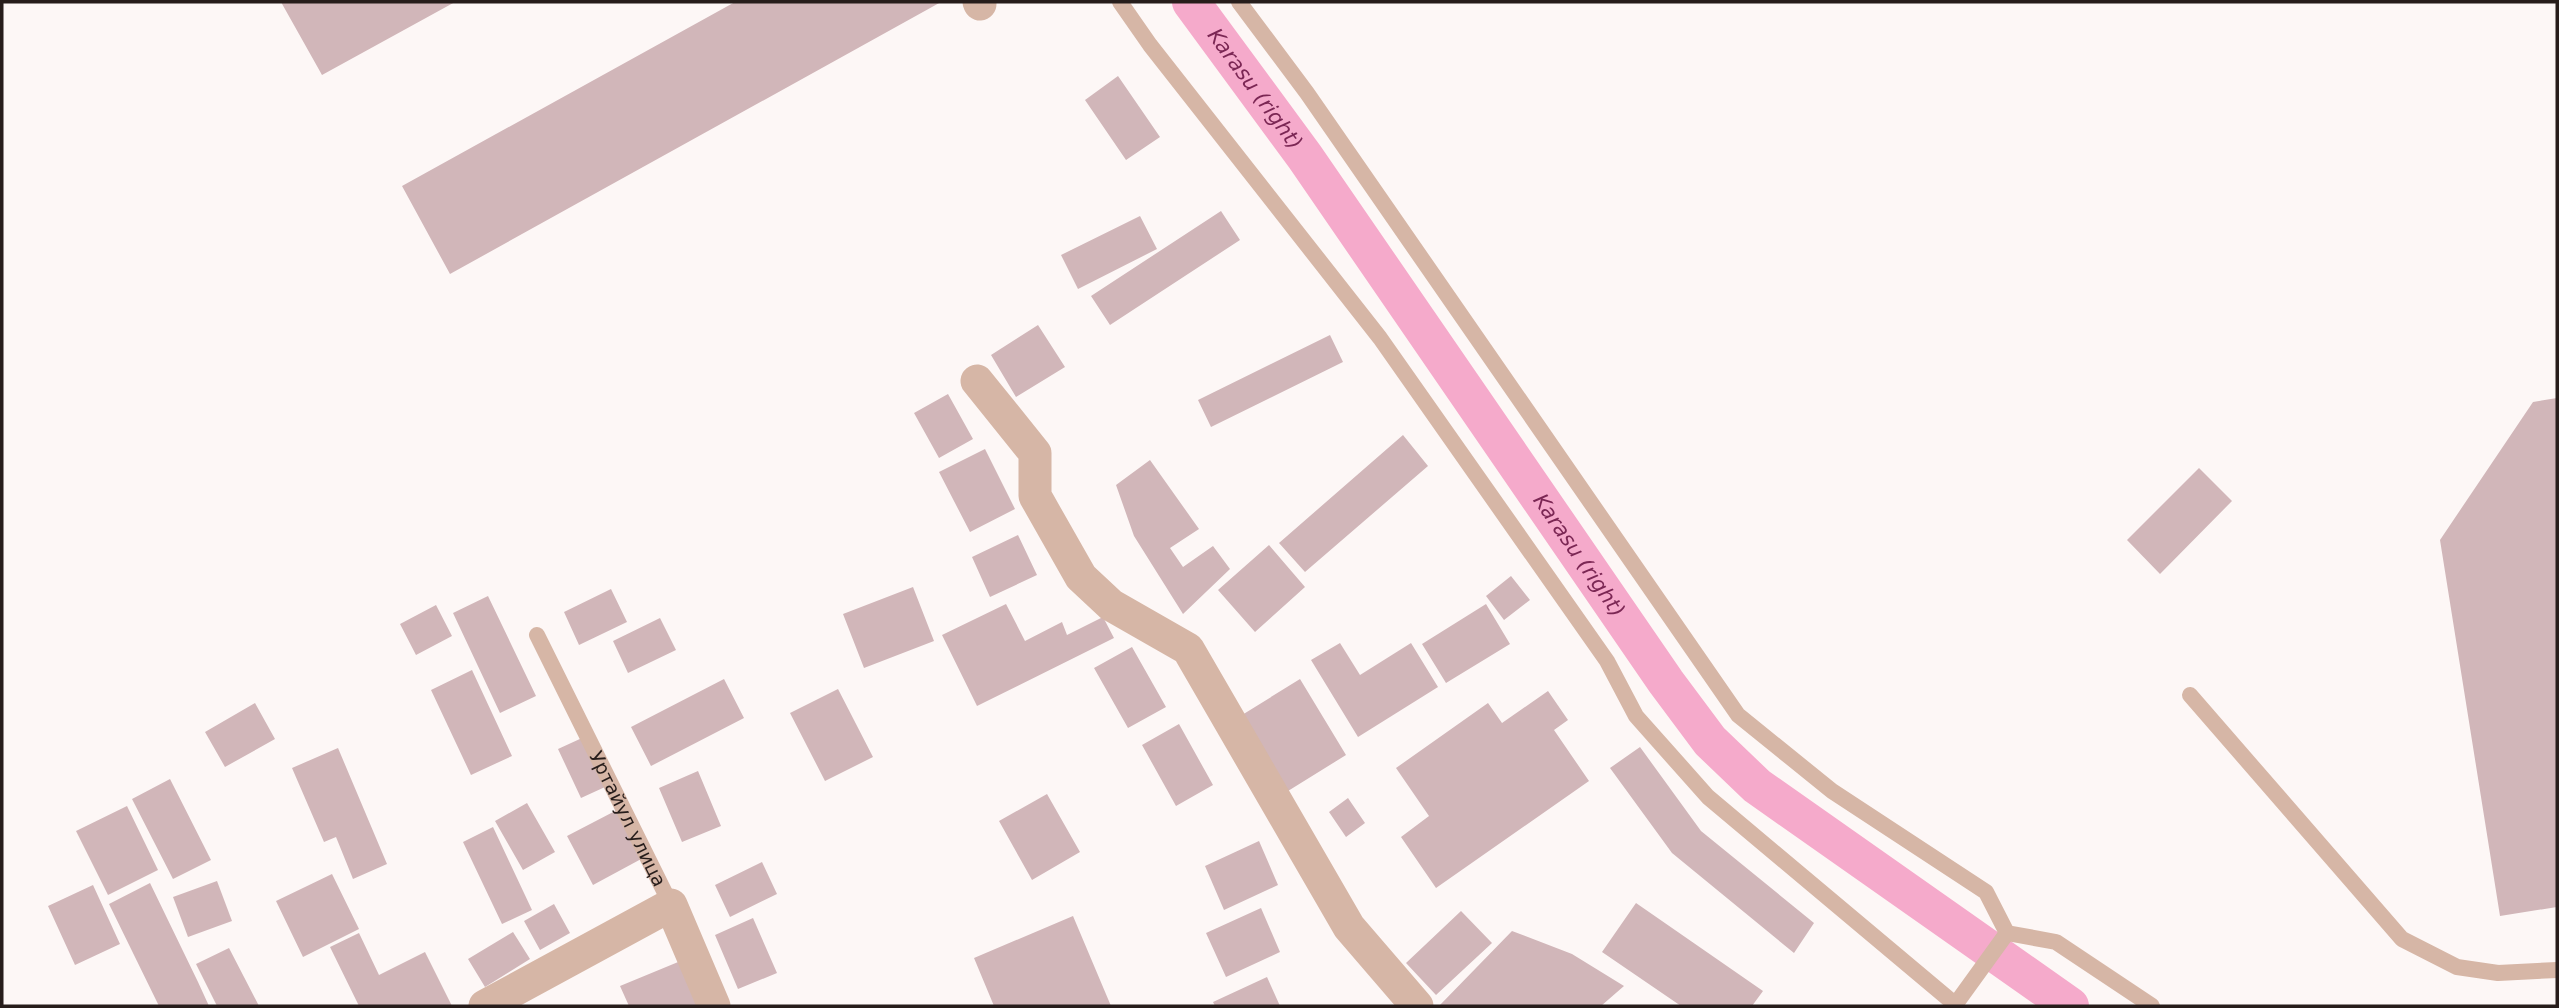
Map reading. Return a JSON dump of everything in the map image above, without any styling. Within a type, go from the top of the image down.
[{"type":"street","points":[[977,381],[1035,453],[1035,496],[1081,577],[1111,605],[1188,649],[1349,927],[1417,1006]]},
{"type":"street","points":[[485,1006],[671,905]]},
{"type":"street","name":"Уртайул улица","points":[[671,905],[714,1006]]},
{"type":"lane","points":[[1120,2],[1150,45],[1380,338],[1607,661],[1636,716],[1708,797],[1956,1005],[2007,933]]},
{"type":"lane","points":[[1239,2],[1307,93],[1738,715],[1832,791],[1986,892],[2007,933]]},
{"type":"lane","name":"Уртайул улица","points":[[537,635],[671,905]]},
{"type":"lane","points":[[2190,695],[2402,940],[2457,967],[2498,973],[2557,970]]},
{"type":"lane","points":[[2007,933],[2056,942],[2152,1006]]},
{"type":"building","points":[[281,2],[455,2],[322,75]]},
{"type":"building","points":[[735,2],[941,2],[450,274],[402,186]]},
{"type":"building","points":[[1118,76],[1160,137],[1126,160],[1085,100]]},
{"type":"building","points":[[1221,211],[1240,240],[1110,325],[1091,296]]},
{"type":"building","points":[[1140,216],[1157,249],[1078,289],[1061,255]]},
{"type":"building","points":[[1038,325],[1065,367],[1016,397],[991,355]]},
{"type":"building","points":[[1330,335],[1343,362],[1211,427],[1198,400]]},
{"type":"building","points":[[948,394],[973,439],[939,458],[914,413]]},
{"type":"building","points":[[2557,398],[2557,907],[2500,916],[2440,540],[2533,402]]},
{"type":"building","points":[[1403,435],[1428,466],[1305,572],[1279,543]]},
{"type":"building","points":[[985,449],[1015,509],[970,532],[939,472]]},
{"type":"building","points":[[1150,460],[1199,529],[1170,548],[1183,567],[1213,546],[1230,569],[1183,614],[1134,536],[1116,485]]},
{"type":"building","points":[[2199,468],[2232,501],[2160,574],[2127,540]]},
{"type":"building","points":[[1018,535],[1037,575],[990,597],[972,557]]},
{"type":"building","points":[[1269,545],[1305,587],[1255,632],[1218,590]]},
{"type":"building","points":[[1511,576],[1530,600],[1504,620],[1486,596]]},
{"type":"building","points":[[913,587],[934,641],[864,668],[843,614]]},
{"type":"building","points":[[611,589],[627,622],[579,645],[564,612]]},
{"type":"building","points":[[488,596],[536,696],[500,713],[453,613]]},
{"type":"building","points":[[1006,604],[1025,641],[1062,622],[1067,635],[1103,617],[1114,638],[977,706],[942,635]]},
{"type":"building","points":[[1486,604],[1510,644],[1446,683],[1422,644]]},
{"type":"building","points":[[436,605],[452,636],[416,655],[400,624]]},
{"type":"building","points":[[660,618],[676,650],[628,673],[613,641]]},
{"type":"building","points":[[1340,643],[1360,675],[1411,643],[1438,687],[1358,737],[1311,660]]},
{"type":"building","points":[[1132,647],[1166,707],[1128,728],[1094,668]]},
{"type":"building","points":[[472,670],[512,756],[471,775],[431,690]]},
{"type":"building","points":[[724,679],[744,718],[651,766],[631,727]]},
{"type":"building","points":[[1300,679],[1346,755],[1288,791],[1242,715]]},
{"type":"building","points":[[838,689],[873,757],[825,781],[790,713]]},
{"type":"building","points":[[1548,691],[1568,720],[1554,730],[1589,781],[1436,888],[1401,837],[1429,816],[1396,768],[1488,703],[1502,723]]},
{"type":"building","points":[[255,703],[275,739],[225,767],[205,732]]},
{"type":"building","points":[[1179,724],[1213,785],[1176,806],[1142,745]]},
{"type":"building","points":[[582,738],[605,787],[581,798],[558,749]]},
{"type":"building","points":[[1640,747],[1701,831],[1814,923],[1794,953],[1672,853],[1610,768]]},
{"type":"building","points":[[338,748],[387,864],[353,879],[336,837],[324,842],[292,768]]},
{"type":"building","points":[[698,771],[721,826],[682,842],[659,788]]},
{"type":"building","points":[[170,779],[211,860],[173,879],[132,799]]},
{"type":"building","points":[[1047,794],[1080,852],[1032,880],[999,821]]},
{"type":"building","points":[[1348,798],[1365,823],[1346,837],[1329,812]]},
{"type":"building","points":[[527,803],[555,852],[523,870],[495,821]]},
{"type":"building","points":[[127,806],[158,870],[108,895],[76,831]]},
{"type":"building","points":[[617,810],[643,858],[593,885],[567,836]]},
{"type":"building","points":[[493,827],[532,910],[502,924],[463,842]]},
{"type":"building","points":[[1259,841],[1278,885],[1224,910],[1205,866]]},
{"type":"building","points":[[762,862],[777,894],[730,917],[715,885]]},
{"type":"building","points":[[332,874],[359,929],[303,957],[276,901]]},
{"type":"building","points":[[217,881],[232,921],[188,937],[173,897]]},
{"type":"building","points":[[150,883],[209,1006],[159,1006],[109,904]]},
{"type":"building","points":[[93,885],[120,944],[75,965],[48,906]]},
{"type":"building","points":[[1636,903],[1763,991],[1752,1006],[1681,1006],[1602,952]]},
{"type":"building","points":[[554,904],[570,933],[540,950],[524,921]]},
{"type":"building","points":[[1261,908],[1280,952],[1226,977],[1206,933]]},
{"type":"building","points":[[1461,911],[1492,943],[1436,995],[1406,963]]},
{"type":"building","points":[[1073,916],[1111,1006],[994,1006],[974,958]]},
{"type":"building","points":[[753,918],[777,973],[738,989],[715,935]]},
{"type":"building","points":[[1512,931],[1572,954],[1624,986],[1601,1006],[1439,1006]]},
{"type":"building","points":[[513,932],[530,959],[485,987],[468,959]]},
{"type":"building","points":[[359,933],[379,975],[425,952],[452,1006],[359,1006],[330,947]]},
{"type":"building","points":[[229,948],[259,1006],[217,1006],[196,964]]},
{"type":"building","points":[[683,960],[702,1006],[629,1006],[620,986]]},
{"type":"building","points":[[1267,977],[1280,1006],[1215,1006],[1213,1002]]},
{"type":"waterway","name":"Karasu (right)","points":[[1191,2],[1305,157],[1666,682],[1710,741],[1757,786],[2070,1006]]}]
